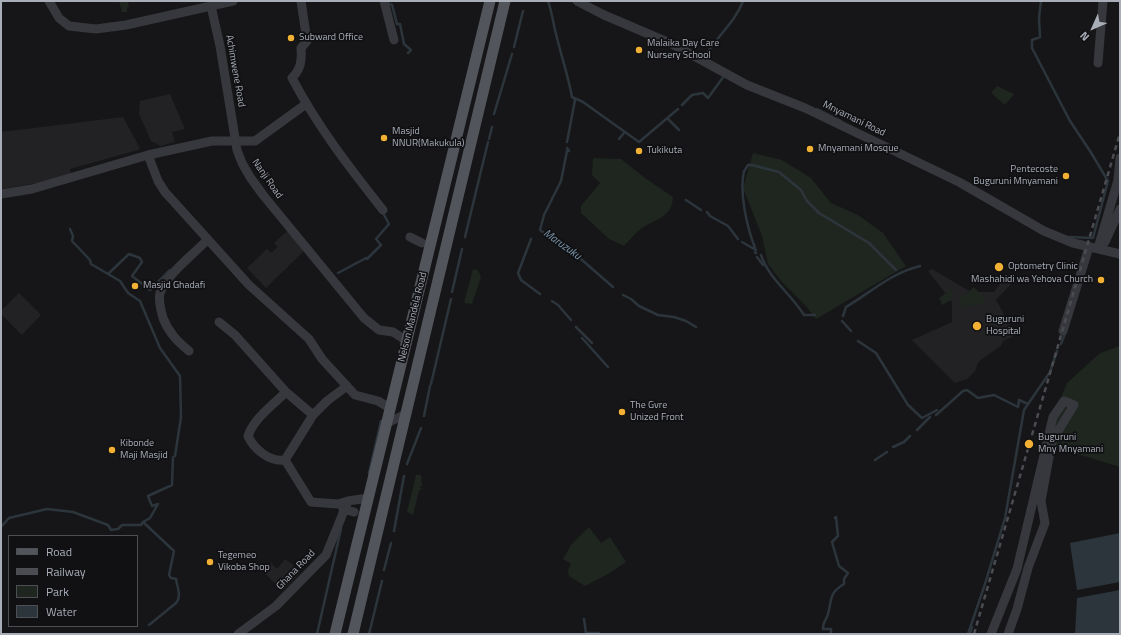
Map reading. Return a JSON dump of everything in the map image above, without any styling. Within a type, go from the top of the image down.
[{"type":"main road","name":"Nelson Mandela Road","points":[[335,634],[490,1]]},
{"type":"main road","name":"Nelson Mandela Road","points":[[354,634],[505,1]]},
{"type":"street","points":[[49,1],[59,18],[69,26],[96,29],[126,25],[233,1]]},
{"type":"street","points":[[301,1],[307,41],[301,48],[302,58],[299,71],[292,78],[306,104],[333,147],[382,210]]},
{"type":"street","points":[[384,1],[394,40]]},
{"type":"street","name":"Mnyamani Road","points":[[577,1],[604,15],[672,44],[748,85],[805,108],[959,182],[1044,231],[1064,240],[1120,254]]},
{"type":"street","points":[[1098,63],[1103,1]]},
{"type":"street","name":"Achimwene Road","points":[[211,6],[220,46],[236,140]]},
{"type":"street","points":[[1,194],[39,187],[148,155],[212,140],[253,142],[258,140],[306,104]]},
{"type":"street","name":"Nanji Road","points":[[236,140],[237,150],[250,177],[364,318],[379,330],[393,332],[407,340]]},
{"type":"street","points":[[148,155],[158,181],[165,192],[249,285],[309,339],[322,359],[355,395],[378,401],[390,408]]},
{"type":"street","points":[[1100,249],[1118,180],[1120,158]]},
{"type":"street","points":[[1100,249],[1120,209]]},
{"type":"street","points":[[410,237],[422,242]]},
{"type":"street","points":[[189,351],[176,340],[167,327],[160,306],[160,294],[167,281],[207,240]]},
{"type":"street","points":[[1063,331],[1089,247]]},
{"type":"street","points":[[219,322],[235,335],[286,392],[313,415]]},
{"type":"street","points":[[286,392],[255,424],[248,436],[251,443],[265,455],[278,461],[285,460],[313,415],[327,401],[347,386]]},
{"type":"street","points":[[991,634],[1017,569],[1053,417],[1064,401],[1074,405],[1052,441],[1041,501],[1045,522],[1028,568],[1018,609],[1008,634]]},
{"type":"street","points":[[387,423],[406,414]]},
{"type":"street","points":[[285,460],[311,502],[345,505],[368,498]]},
{"type":"street","points":[[345,505],[354,512]]},
{"type":"street","name":"Ghana Road","points":[[238,634],[276,606],[326,555],[345,505]]},
{"type":"shaded area","points":[[170,94],[185,129],[172,132],[175,142],[161,146],[151,141],[139,114],[140,101]]},
{"type":"shaded area","points":[[123,117],[140,148],[138,150],[70,169],[72,177],[1,189],[1,132]]},
{"type":"shaded area","points":[[288,230],[306,249],[266,288],[247,268],[267,249],[271,253],[278,247],[274,243]]},
{"type":"shaded area","name":"Buguruni Hospital","points":[[932,269],[971,292],[994,292],[1005,277],[1011,284],[996,300],[1013,330],[1018,334],[1003,341],[1001,346],[982,359],[978,363],[975,371],[967,379],[955,383],[912,340],[952,322],[952,302],[928,271]]},
{"type":"shaded area","points":[[19,293],[41,315],[22,335],[1,314],[1,311]]},
{"type":"shaded area","points":[[285,559],[300,573],[283,591],[263,572],[271,563],[277,569]]},
{"type":"green space","points":[[119,1],[128,1],[129,7],[127,8],[127,12],[122,12]]},
{"type":"green space","points":[[997,86],[1014,94],[1005,105],[991,93]]},
{"type":"green space","points":[[753,153],[782,160],[811,178],[831,203],[858,215],[883,233],[906,266],[816,319],[805,305],[782,282],[768,264],[762,236],[743,188]]},
{"type":"green space","points":[[593,158],[621,159],[673,197],[670,209],[666,214],[642,228],[624,246],[609,239],[581,213],[581,206],[600,183],[592,175]]},
{"type":"green space","points":[[473,269],[478,270],[481,277],[472,304],[464,303]]},
{"type":"green space","points":[[974,287],[986,300],[984,303],[965,307],[958,301]]},
{"type":"green space","points":[[951,289],[953,299],[942,305],[939,298]]},
{"type":"green space","points":[[1120,346],[1120,467],[1055,447],[1054,448],[1055,412],[1067,383],[1100,353]]},
{"type":"green space","points":[[416,475],[421,475],[422,486],[419,488],[423,488],[419,491],[413,515],[407,512]]},
{"type":"green space","points":[[589,527],[601,543],[610,537],[626,562],[610,573],[585,586],[569,576],[568,570],[571,564],[563,559],[571,545]]},
{"type":"water","points":[[1120,533],[1120,582],[1077,590],[1070,543]]},
{"type":"water","points":[[1120,590],[1120,634],[1075,634],[1077,598]]},
{"type":"waterway","points":[[548,1],[572,97],[583,102],[639,142],[678,109]]},
{"type":"waterway","points":[[704,58],[735,16],[743,1]]},
{"type":"waterway","points":[[1041,1],[1039,18],[1040,37],[1032,40],[1032,48],[1070,121],[1108,181],[1093,238],[1069,237]]},
{"type":"waterway","points":[[387,3],[392,5],[397,24],[400,24],[404,44],[411,50],[408,53]]},
{"type":"waterway","points":[[514,47],[523,11]]},
{"type":"waterway","points":[[494,114],[512,54]]},
{"type":"waterway","points":[[682,105],[692,95],[703,93],[708,98],[724,76],[726,77]]},
{"type":"waterway","points":[[567,142],[575,100],[574,98]]},
{"type":"waterway","points":[[817,109],[841,121]]},
{"type":"waterway","points":[[668,119],[679,130]]},
{"type":"waterway","points":[[489,139],[492,127]]},
{"type":"waterway","points":[[619,139],[624,133]]},
{"type":"waterway","points":[[465,237],[488,142]]},
{"type":"waterway","name":"Maruzuku","points":[[567,148],[569,151],[567,151],[561,181],[544,215],[540,230],[574,253],[613,287]]},
{"type":"waterway","points":[[745,170],[748,165],[752,165],[779,172],[801,190],[807,201],[819,213],[869,243],[896,270]]},
{"type":"waterway","points":[[744,171],[742,189],[743,199],[749,230],[755,248]]},
{"type":"waterway","points":[[686,200],[701,210]]},
{"type":"waterway","points":[[707,212],[710,216],[728,226],[738,239]]},
{"type":"waterway","points":[[338,273],[366,258],[367,259],[381,245],[376,239],[389,224],[383,213]]},
{"type":"waterway","points":[[70,229],[73,236],[72,241],[90,260],[91,264],[120,281],[128,293],[140,301],[160,348],[180,376],[181,417],[175,456],[173,457],[172,485],[148,496],[152,506],[158,504],[150,518],[143,522]]},
{"type":"waterway","points":[[531,239],[518,273],[521,280],[540,294]]},
{"type":"waterway","points":[[742,242],[756,250]]},
{"type":"waterway","points":[[452,292],[462,249]]},
{"type":"waterway","points":[[108,274],[129,254],[140,258],[142,262],[132,276],[150,290],[170,270]]},
{"type":"waterway","points":[[761,255],[769,272],[804,315],[815,315]]},
{"type":"waterway","points":[[757,257],[763,265]]},
{"type":"waterway","points":[[843,316],[846,307],[890,278],[909,269],[920,266]]},
{"type":"waterway","points":[[623,295],[631,299],[639,306],[658,315],[674,317],[686,321],[696,327]]},
{"type":"waterway","points":[[431,384],[451,299]]},
{"type":"waterway","points":[[552,301],[558,305],[571,320]]},
{"type":"waterway","points":[[842,321],[851,331]]},
{"type":"waterway","points":[[576,327],[592,343]]},
{"type":"waterway","points":[[1061,344],[1065,334]]},
{"type":"waterway","points":[[582,338],[608,367]]},
{"type":"waterway","points":[[858,341],[876,353],[908,405],[922,418],[937,410]]},
{"type":"waterway","points":[[968,634],[1005,518],[1024,410],[1050,372],[1057,351]]},
{"type":"waterway","points":[[424,416],[430,386]]},
{"type":"waterway","points":[[936,415],[963,391],[967,390],[978,398],[994,395],[1018,407],[1019,400],[1028,404]]},
{"type":"waterway","points":[[917,430],[930,417]]},
{"type":"waterway","points":[[369,473],[381,421]]},
{"type":"waterway","points":[[407,464],[421,428]]},
{"type":"waterway","points":[[893,447],[904,442],[910,436]]},
{"type":"waterway","points":[[875,460],[887,452]]},
{"type":"waterway","points":[[394,531],[404,476]]},
{"type":"waterway","points":[[1,527],[9,518],[47,509],[73,512],[108,525],[111,530],[118,529],[122,525],[141,525],[143,522],[174,551],[169,575],[171,578],[176,579],[179,594],[176,603],[149,625]]},
{"type":"waterway","points":[[831,634],[831,629],[823,629],[823,625],[833,593],[844,584],[844,579],[848,573],[839,566],[832,542],[838,536],[836,517],[835,518]]},
{"type":"waterway","points":[[317,634],[341,529]]},
{"type":"waterway","points":[[384,570],[391,543]]},
{"type":"waterway","points":[[369,634],[382,581]]},
{"type":"waterway","points":[[584,619],[586,633],[599,634]]},
{"type":"waterway","points":[[970,634],[972,627]]},
{"type":"railway","points":[[974,634],[1120,133]]},
{"type":"place","name":"Subward Office","points":[[291,38]]},
{"type":"place","name":"Malaika Day Care Nursery School","points":[[639,50]]},
{"type":"place","name":"Masjid NNUR(Makukula)","points":[[384,138]]},
{"type":"place","name":"Mnyamani Mosque","points":[[810,149]]},
{"type":"place","name":"Tukikuta","points":[[639,151]]},
{"type":"place","name":"Pentecoste Buguruni Mnyamani","points":[[1066,176]]},
{"type":"place","name":"Optometry Clinic","points":[[999,267]]},
{"type":"place","name":"Mashahidi wa Yehova Church","points":[[1101,280]]},
{"type":"place","name":"Masjid Ghadafi","points":[[135,286]]},
{"type":"place","name":"Buguruni Hospital","points":[[977,326]]},
{"type":"place","name":"The Gvre Unized Front","points":[[622,412]]},
{"type":"place","name":"Buguruni Mny Mnyamani","points":[[1029,444]]},
{"type":"place","name":"Kibonde Maji Masjid","points":[[112,450]]},
{"type":"place","name":"Tegemeo Vikoba Shop","points":[[210,562]]}]
